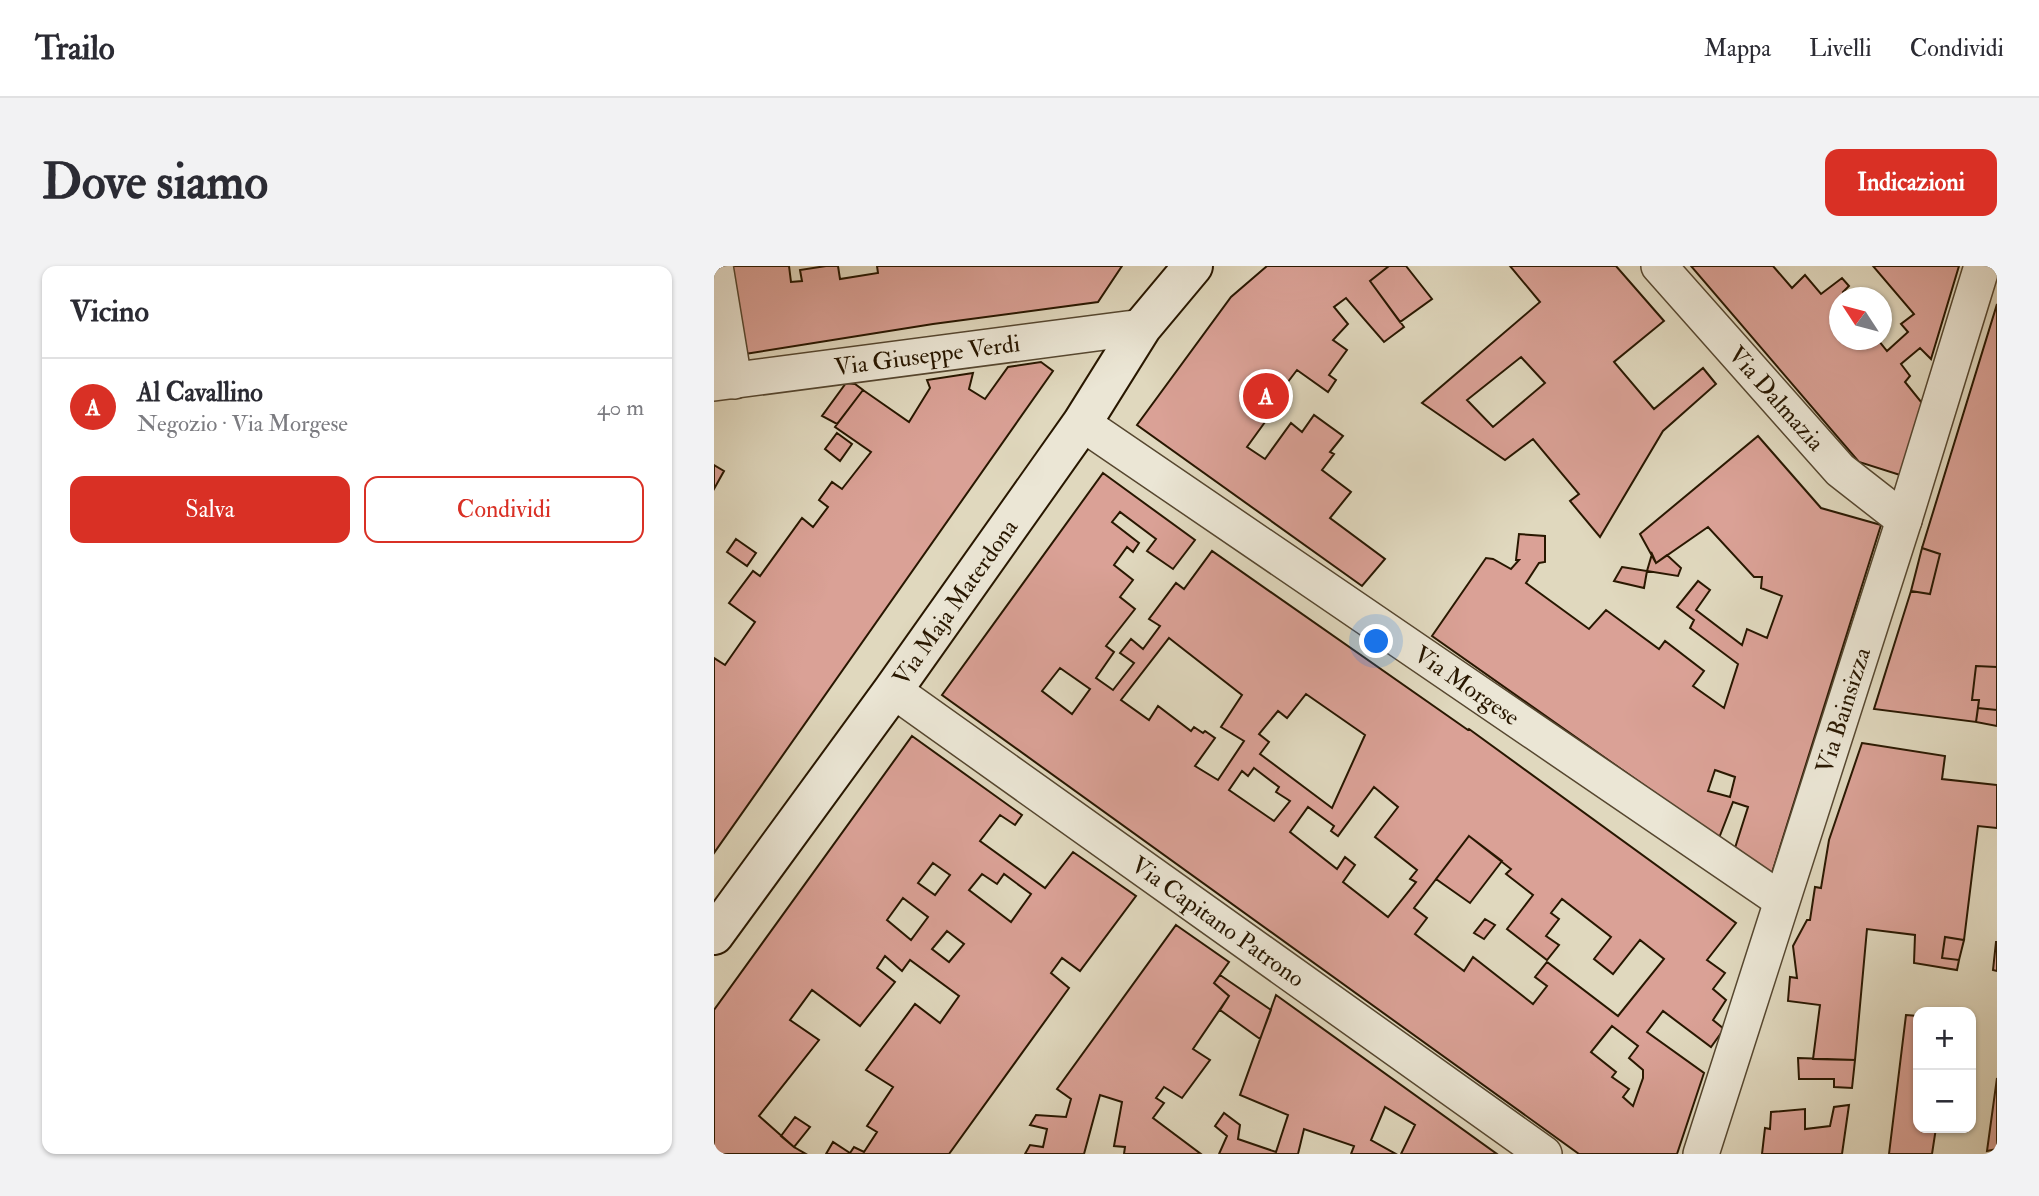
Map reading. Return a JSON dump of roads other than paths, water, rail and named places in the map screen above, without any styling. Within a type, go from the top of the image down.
[{"type":"main road","name":"Via Maja Materdona","points":[[714,935],[893,690],[1082,423],[1142,327],[1193,266]]},
{"type":"street","points":[[715,266],[724,382]]},
{"type":"street","name":"Via Dalmazia","points":[[1659,266],[1840,470],[1904,520]]},
{"type":"street","name":"Via Bainsizza","points":[[1701,1154],[1904,520],[1982,266]]},
{"type":"street","name":"Via Giuseppe Verdi","points":[[724,382],[1142,327]]},
{"type":"street","name":"Via Morgese","points":[[1082,423],[1781,900]]},
{"type":"street","name":"Via Capitano Patrono","points":[[893,690],[1544,1154]]},
{"type":"place","name":"Al Cavallino","points":[[1266,396]]}]
